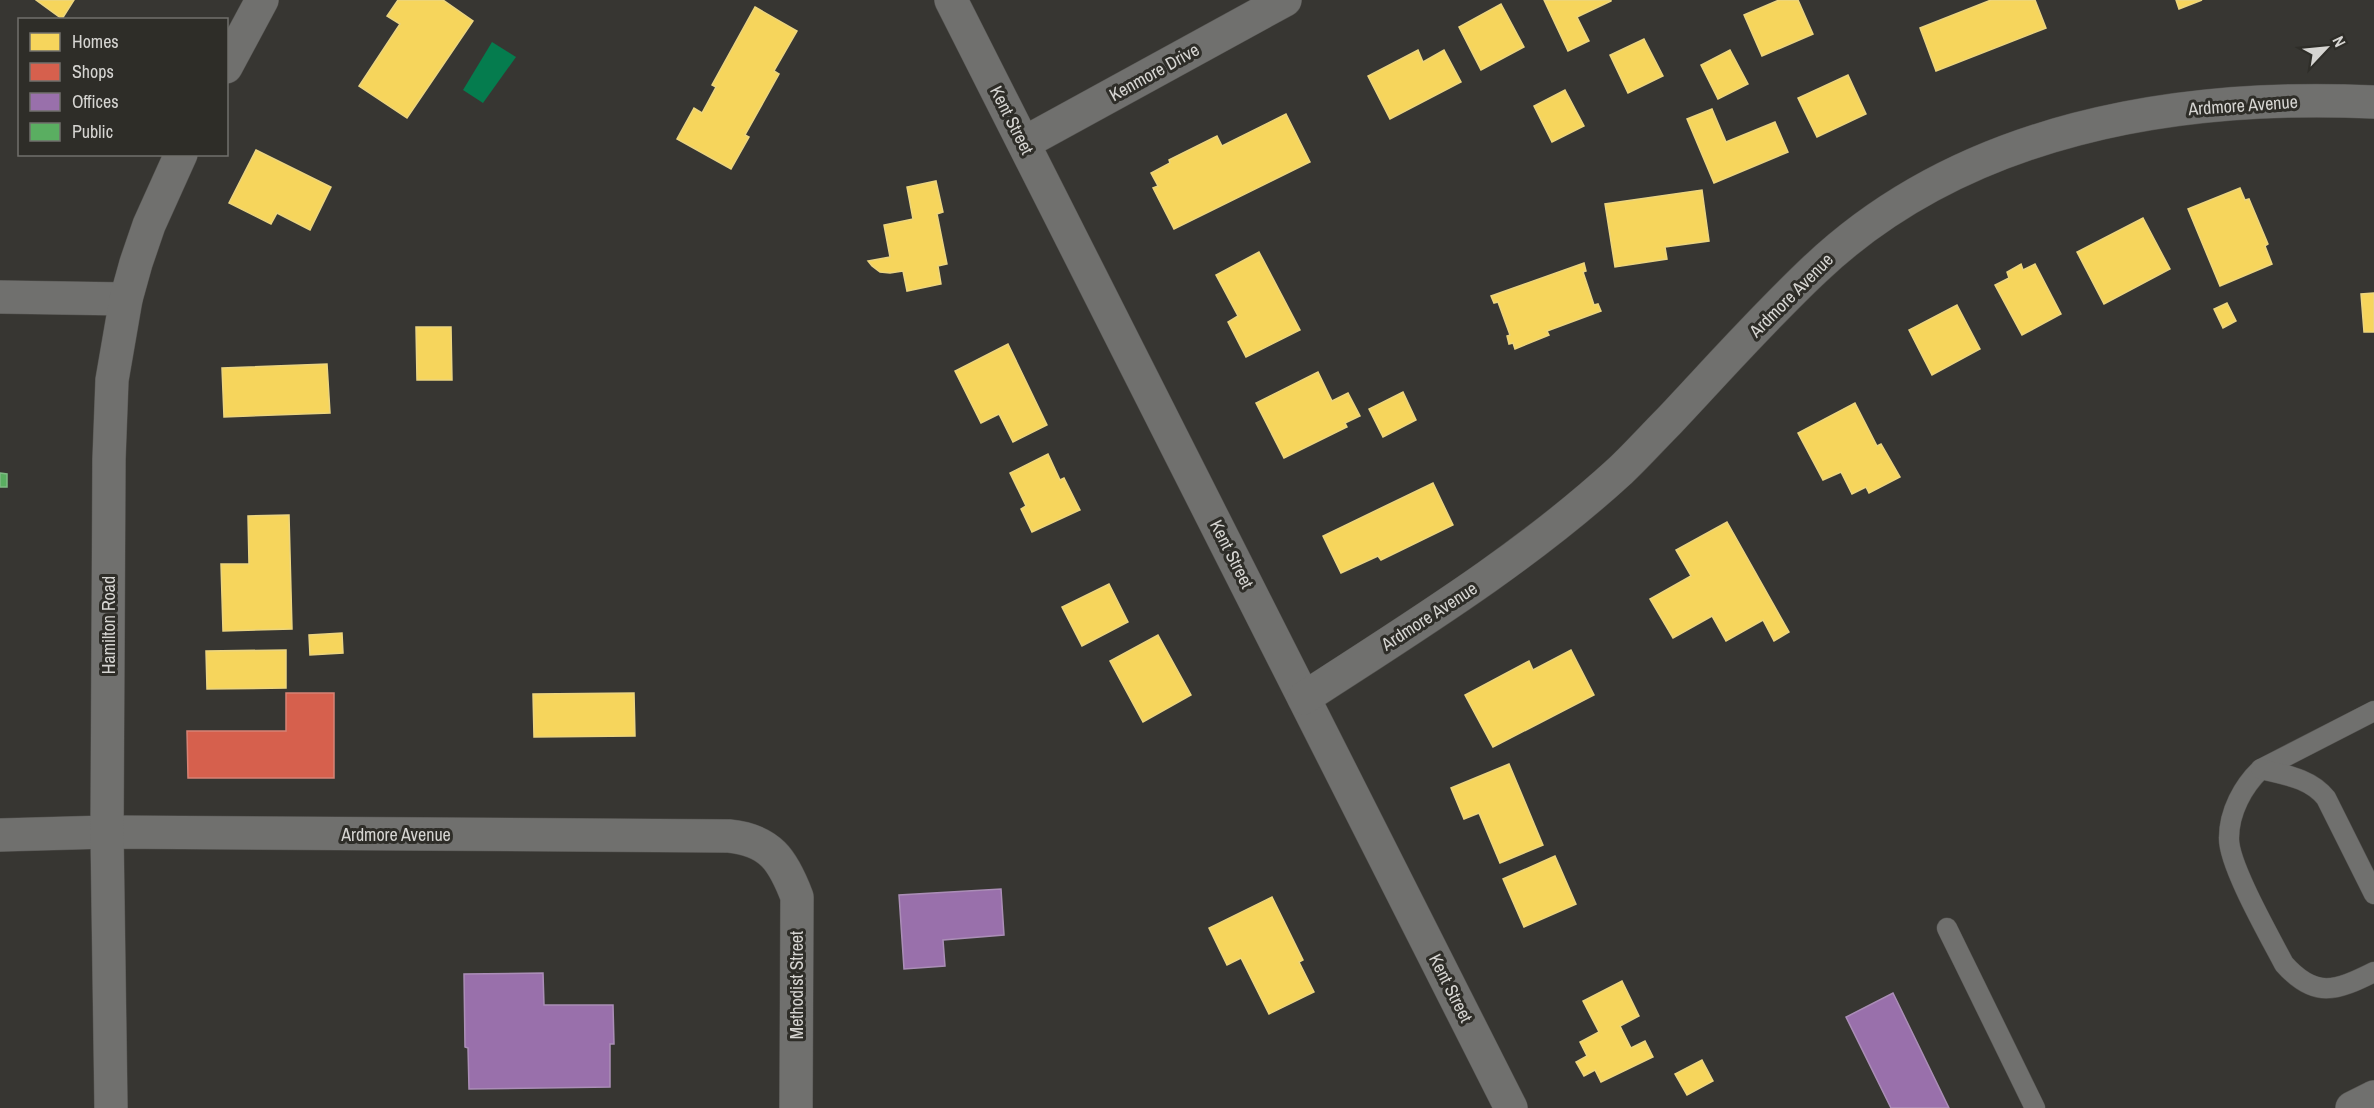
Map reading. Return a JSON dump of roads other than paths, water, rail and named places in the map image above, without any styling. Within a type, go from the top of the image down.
[{"type":"street","points":[[228,63],[262,0]]},
{"type":"street","name":"Kent Street","points":[[951,0],[1511,1108]]},
{"type":"street","name":"Kenmore Drive","points":[[1024,143],[1285,0]]},
{"type":"street","name":"Ardmore Avenue","points":[[1304,698],[1479,584],[1558,524],[1622,470],[1815,270],[1850,238],[1925,188],[1963,168],[2016,147],[2070,131],[2127,118],[2208,106],[2268,101],[2374,102]]},
{"type":"street","name":"Hamilton Road","points":[[111,1108],[107,832],[109,459],[112,380],[126,299],[149,225],[180,156]]},
{"type":"street","points":[[0,297],[126,299]]},
{"type":"street","name":"Ardmore Avenue","points":[[0,835],[107,832],[729,836],[759,842],[783,864]]},
{"type":"street","name":"Methodist Street","points":[[783,864],[796,897],[796,1108]]},
{"type":"street","points":[[2352,1108],[2374,1097]]},
{"type":"lane","points":[[2374,711],[2261,769],[2251,778],[2233,813],[2228,839],[2232,859],[2284,964],[2303,981],[2315,987],[2330,989],[2345,987],[2374,972]]},
{"type":"lane","points":[[2261,769],[2312,784],[2326,798],[2374,894]]},
{"type":"lane","points":[[1947,928],[2035,1108]]}]
